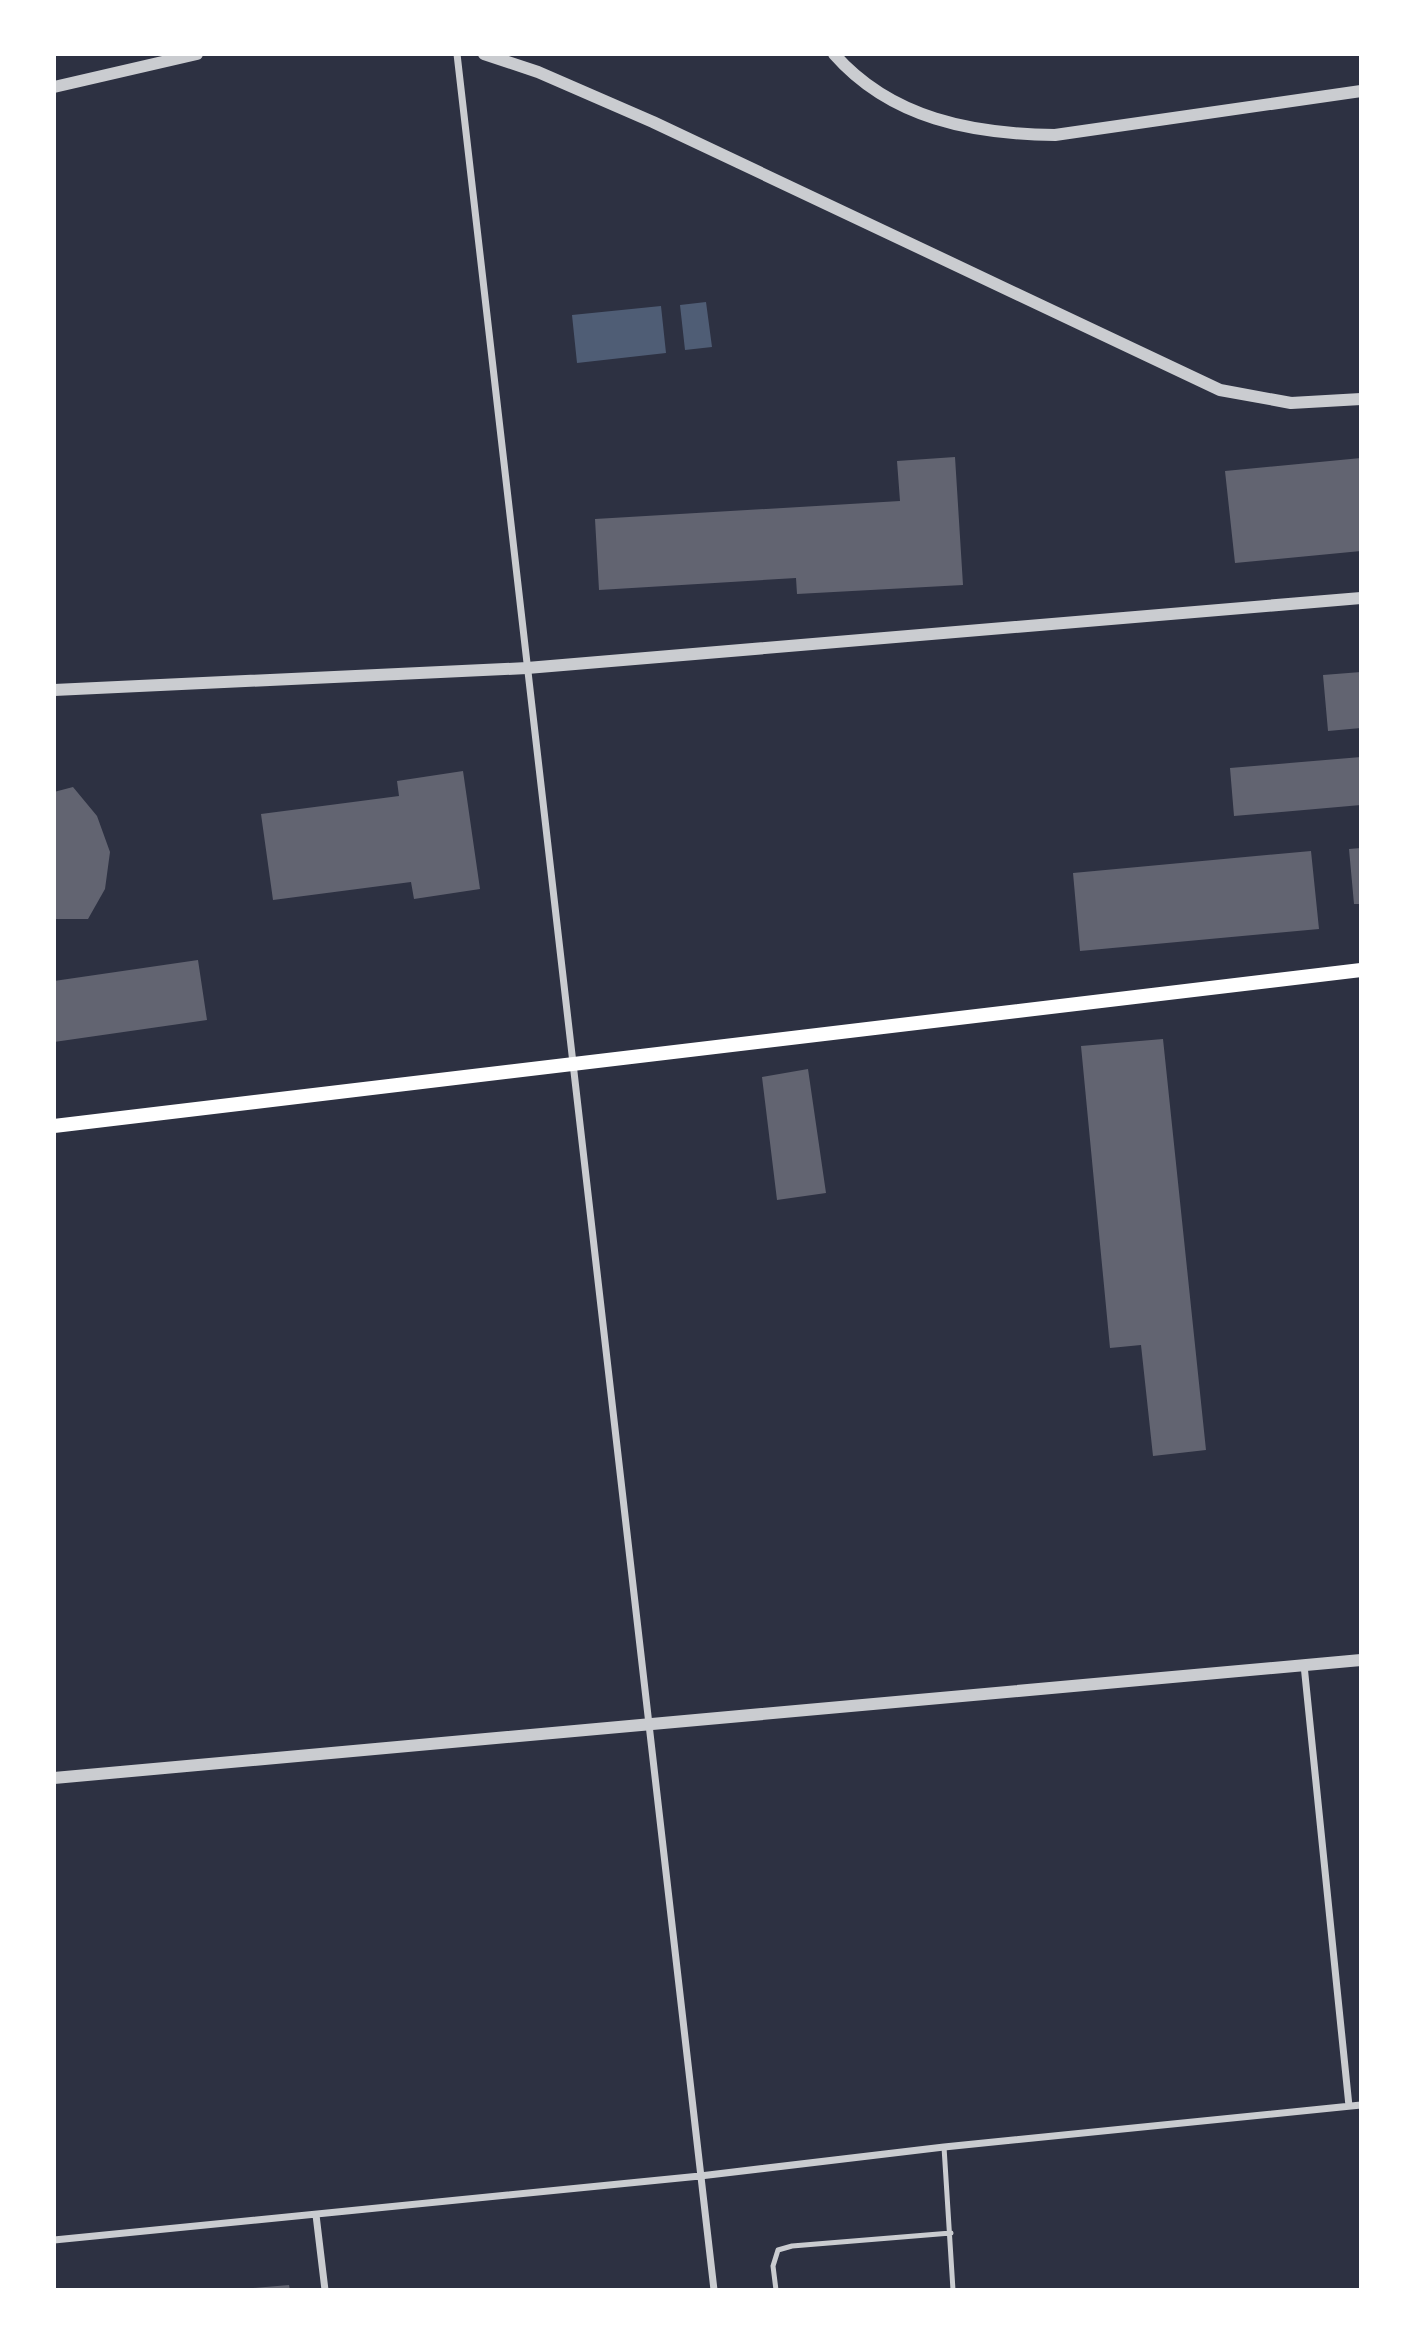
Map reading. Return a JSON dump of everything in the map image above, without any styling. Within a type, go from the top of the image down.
[{"type":"main road","points":[[54,1126],[1361,970]]},
{"type":"street","points":[[54,87],[198,54]]},
{"type":"street","points":[[457,54],[571,1065],[714,2290]]},
{"type":"street","points":[[484,54],[538,72],[653,122],[1220,390],[1292,403],[1361,399]]},
{"type":"street","points":[[834,54],[850,72],[902,107],[960,128],[1019,135],[1055,135],[1361,91]]},
{"type":"street","points":[[54,690],[527,668],[1361,598]]},
{"type":"street","points":[[54,1778],[1361,1660]]},
{"type":"street","points":[[1304,1665],[1349,2106]]},
{"type":"street","points":[[54,2240],[700,2176],[943,2147],[1361,2105]]},
{"type":"street","points":[[316,2215],[326,2290]]},
{"type":"lane","points":[[943,2147],[953,2290]]},
{"type":"lane","points":[[776,2290],[773,2266],[778,2250],[792,2246],[951,2233]]},
{"type":"water","points":[[706,302],[712,347],[685,350],[680,305]]},
{"type":"water","points":[[661,306],[666,353],[577,363],[572,315]]},
{"type":"building","points":[[955,457],[963,585],[797,594],[796,578],[599,590],[595,519],[900,501],[897,461]]},
{"type":"building","points":[[1361,458],[1361,551],[1235,563],[1225,471]]},
{"type":"building","points":[[1361,672],[1361,728],[1328,731],[1323,675]]},
{"type":"building","points":[[1361,757],[1361,805],[1234,816],[1230,768]]},
{"type":"building","points":[[463,771],[480,889],[414,899],[411,882],[273,900],[261,814],[399,796],[397,781]]},
{"type":"building","points":[[73,787],[97,816],[110,852],[105,889],[88,919],[54,919],[54,792]]},
{"type":"building","points":[[1361,848],[1361,904],[1354,904],[1349,849]]},
{"type":"building","points":[[1311,851],[1319,929],[1080,951],[1073,873]]},
{"type":"building","points":[[198,960],[207,1020],[54,1042],[54,981]]},
{"type":"building","points":[[1163,1039],[1206,1450],[1153,1456],[1141,1345],[1110,1348],[1081,1046]]},
{"type":"building","points":[[808,1069],[826,1193],[777,1200],[762,1077]]},
{"type":"building","points":[[289,2285],[290,2290],[253,2290],[253,2288]]}]
